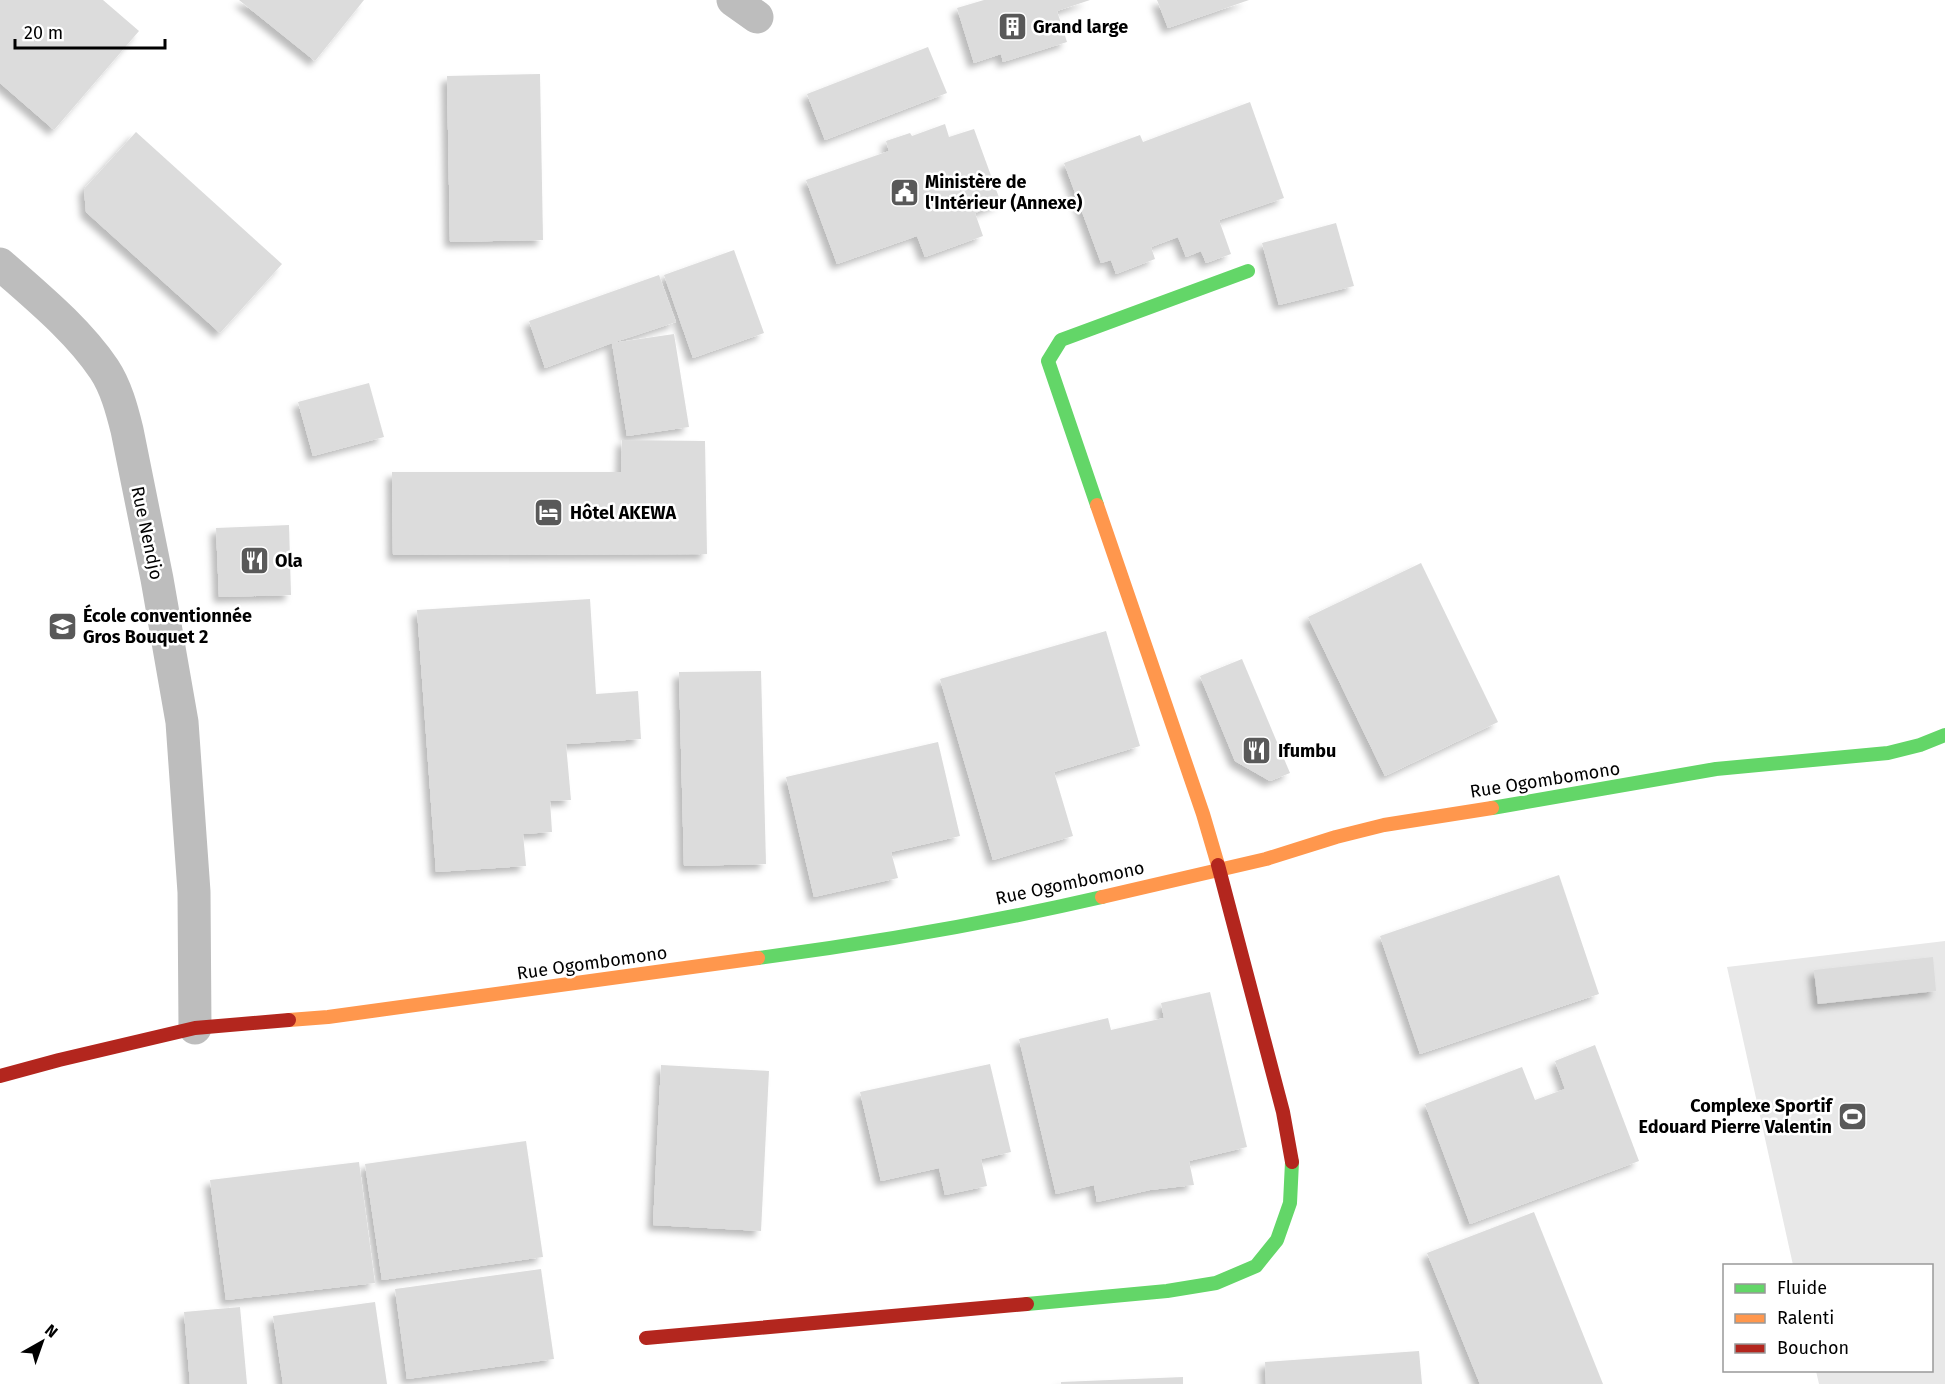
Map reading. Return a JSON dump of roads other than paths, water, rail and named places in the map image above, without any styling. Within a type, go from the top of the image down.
[{"type":"street","name":"Rue Nendjo","points":[[0,264],[60,319],[105,371],[127,430],[157,579],[182,722],[194,891],[195,1028]]},
{"type":"street","points":[[646,1338],[1167,1291],[1216,1283],[1256,1266],[1277,1240],[1290,1203],[1292,1159],[1283,1112],[1219,868],[1199,803],[1048,361],[1061,340],[1248,271]]},
{"type":"street","name":"Rue Ogombomono","points":[[0,1076],[195,1028],[328,1017],[789,954],[941,929],[1053,908],[1277,856],[1336,837],[1384,825],[1520,804],[1716,769],[1888,753],[1920,745],[1945,735]]},
{"type":"place","name":"Grand large","points":[[1012,27]]},
{"type":"place","name":"Ministère de l'Intérieur (Annexe)","points":[[904,192]]},
{"type":"place","name":"Hôtel AKEWA","points":[[549,513]]},
{"type":"place","name":"Ola","points":[[254,561]]},
{"type":"place","name":"École conventionnée Gros Bouquet 2","points":[[62,626]]},
{"type":"place","name":"Ifumbu","points":[[1257,751]]},
{"type":"place","name":"Complexe Sportif Edouard Pierre Valentin","points":[[1853,1116]]}]
